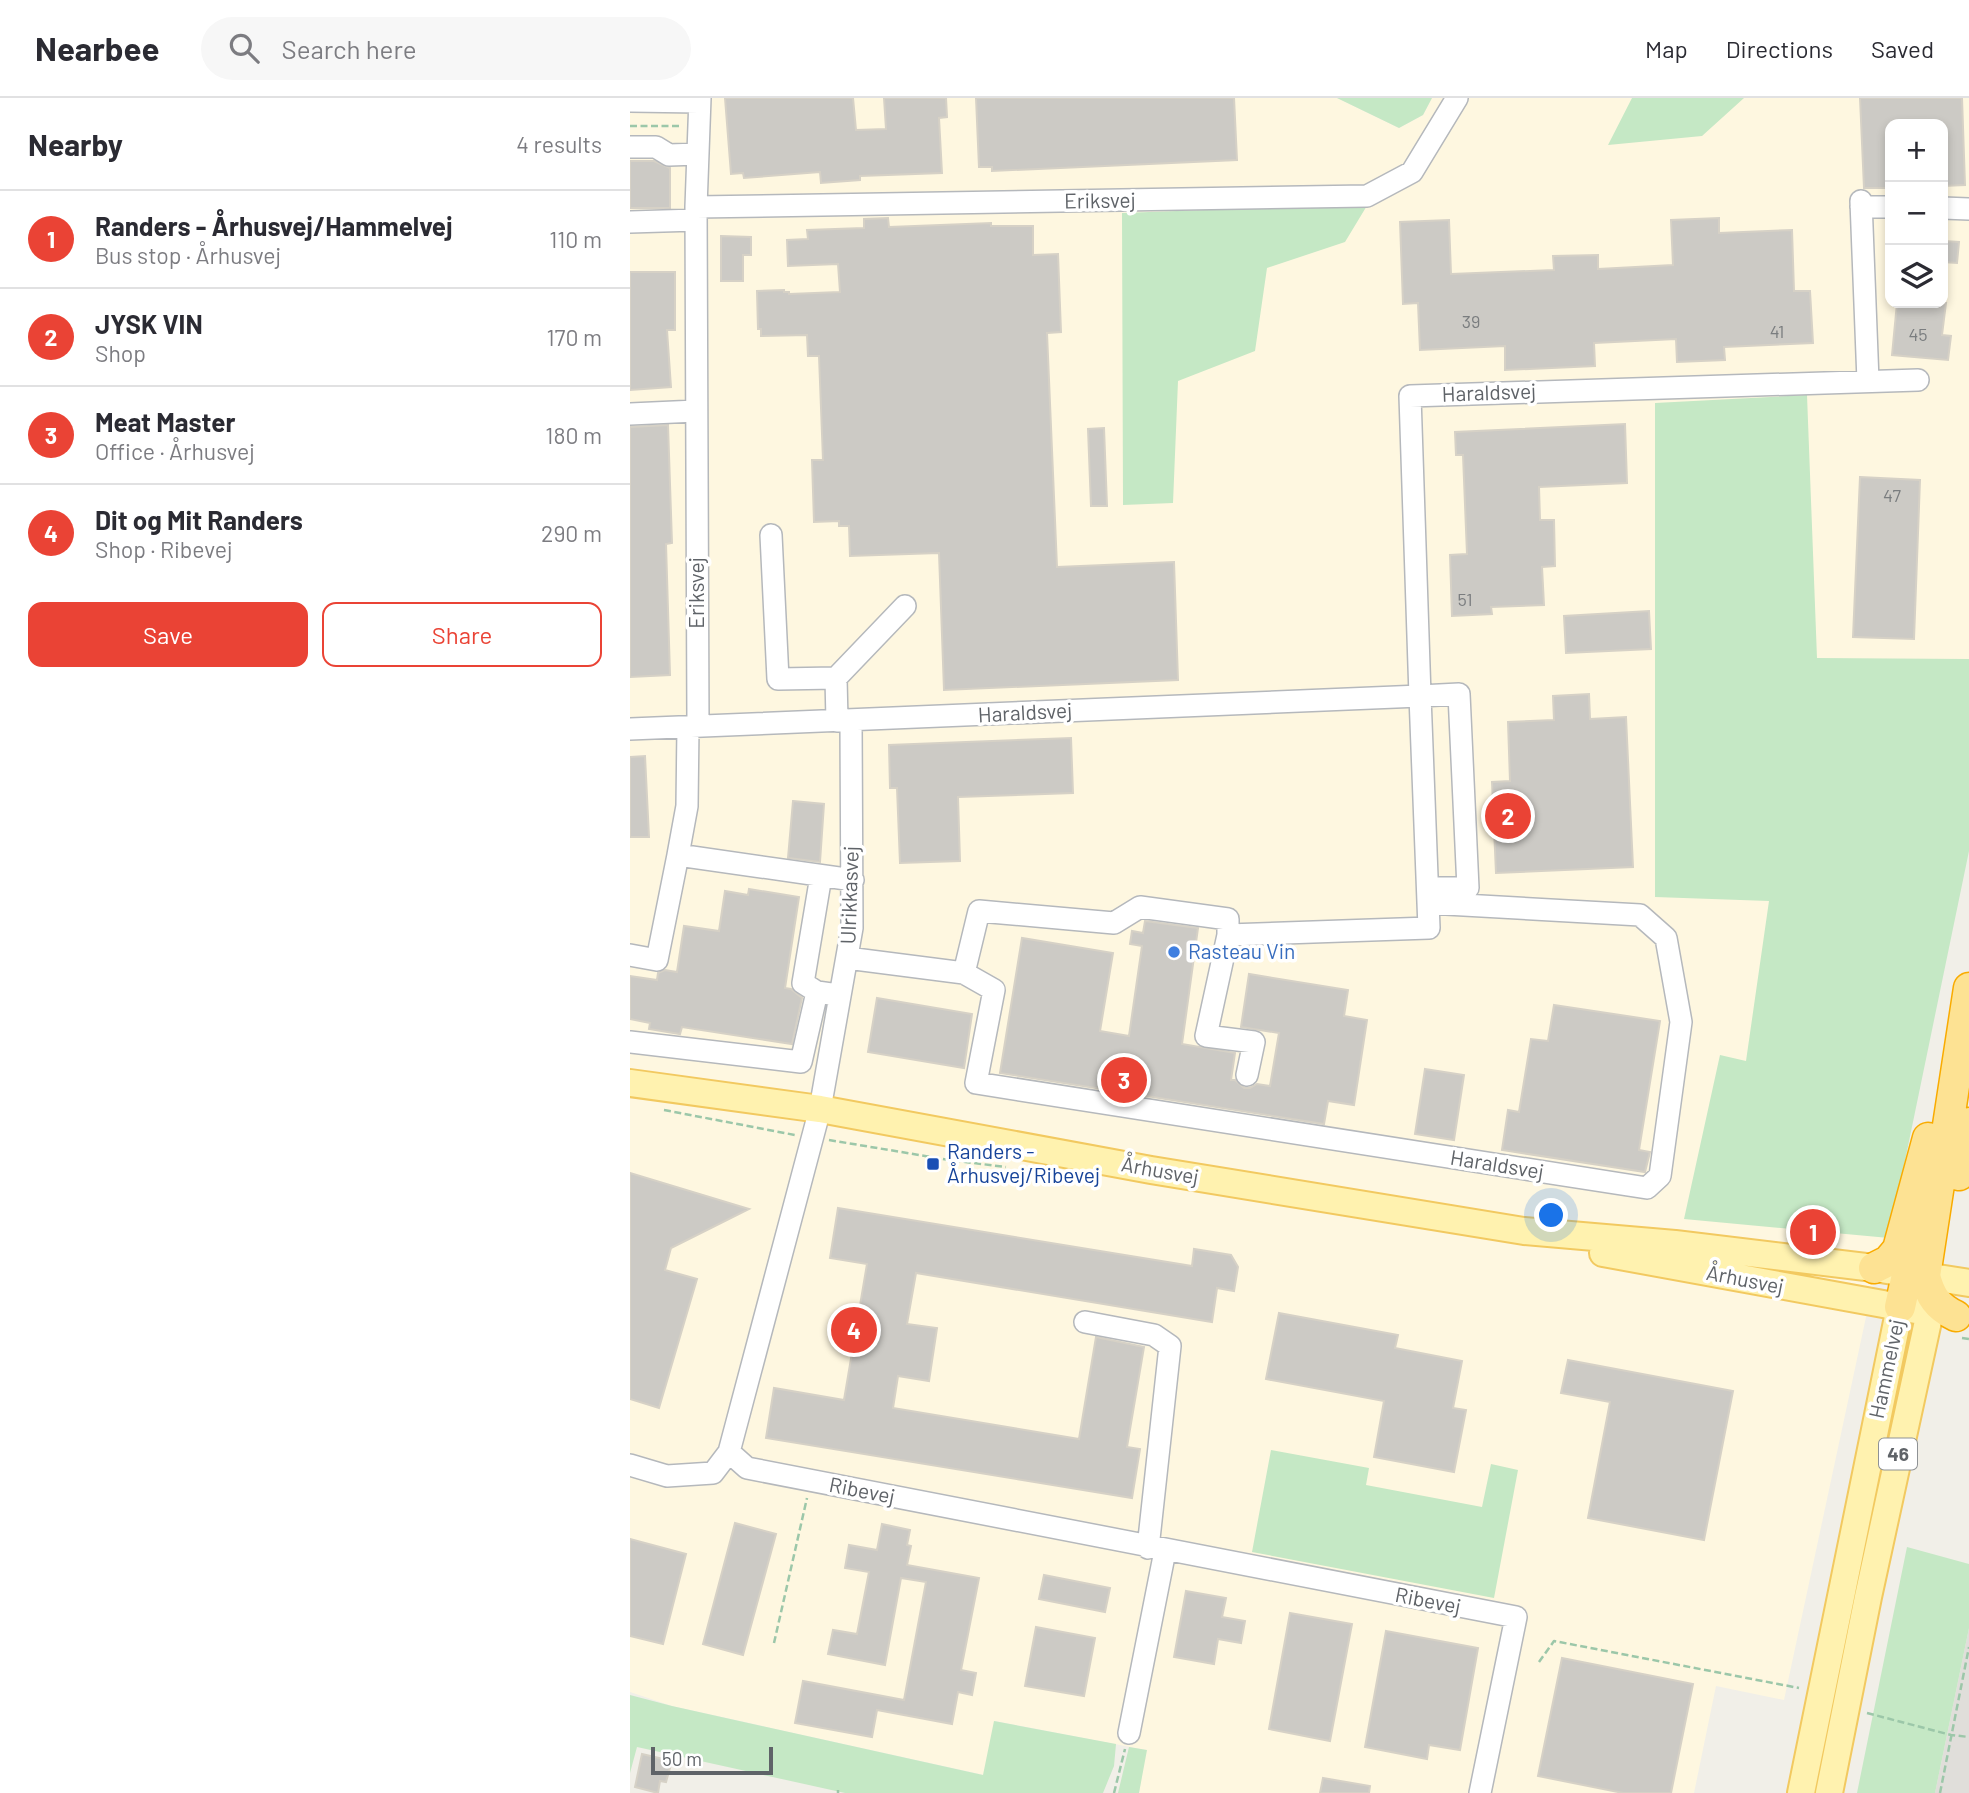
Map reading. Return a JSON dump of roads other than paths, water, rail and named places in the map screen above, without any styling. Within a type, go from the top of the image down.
[{"type":"highway","name":"Hammelvej","points":[[1925,1295],[1969,987]]},
{"type":"highway","name":"Hammelvej","points":[[1925,1295],[1969,1123]]},
{"type":"main road","name":"Århusvej","points":[[630,1083],[820,1109],[1151,1170],[1524,1231],[1675,1244],[1925,1295],[1969,1283]]},
{"type":"main road","name":"Århusvej","points":[[1524,1231],[1605,1254],[1689,1269],[1839,1281],[1925,1295]]},
{"type":"main road","name":"Hammelvej","points":[[1829,1793],[1925,1295]]},
{"type":"main road","name":"Hammelvej","points":[[1801,1793],[1822,1692],[1925,1295]]},
{"type":"street","name":"Eriksvej","points":[[696,214],[1367,196],[1412,172],[1457,98]]},
{"type":"street","name":"Eriksvej","points":[[630,956],[657,960],[687,806],[693,727],[699,100]]},
{"type":"street","points":[[630,101],[699,100]]},
{"type":"street","points":[[630,146],[656,147],[669,155],[698,154]]},
{"type":"street","points":[[1868,381],[1861,204],[1885,206]]},
{"type":"street","points":[[1948,208],[1969,209]]},
{"type":"street","points":[[630,222],[696,214]]},
{"type":"street","name":"Haraldsvej","points":[[1228,935],[1429,928],[1410,396],[1918,380]]},
{"type":"street","points":[[630,414],[696,411]]},
{"type":"street","points":[[771,535],[778,679],[836,678],[905,606]]},
{"type":"street","name":"Ulrikkasvej","points":[[820,1109],[852,928],[853,880],[844,721],[836,678]]},
{"type":"street","name":"Haraldsvej","points":[[630,729],[1460,694],[1468,888],[1428,895]]},
{"type":"street","points":[[678,855],[853,880]]},
{"type":"street","points":[[821,876],[803,983],[817,992],[840,996]]},
{"type":"street","name":"Haraldsvej","points":[[847,958],[964,973],[994,990],[976,1083],[1647,1188],[1660,1175],[1681,1022],[1666,938],[1640,915],[1428,895]]},
{"type":"street","points":[[964,973],[979,911],[1114,923],[1140,907],[1228,919],[1228,935],[1206,1036],[1254,1042],[1247,1075]]},
{"type":"street","points":[[630,1042],[802,1062],[817,992]]},
{"type":"street","points":[[630,1465],[667,1476],[713,1473],[729,1452],[820,1109]]},
{"type":"street","points":[[1086,1322],[1154,1335],[1170,1346],[1157,1549],[1129,1733]]},
{"type":"street","name":"Ribevej","points":[[729,1452],[747,1468],[1516,1617],[1480,1793]]},
{"type":"place","name":"JYSK VIN","points":[[1508,816]]},
{"type":"place","name":"Rasteau Vin","points":[[1174,952]]},
{"type":"place","name":"Meat Master","points":[[1124,1080]]},
{"type":"place","name":"Randers - Århusvej/Ribevej","points":[[933,1164]]},
{"type":"place","name":"Randers - Århusvej/Hammelvej","points":[[1813,1232]]},
{"type":"place","name":"Dit og Mit Randers","points":[[854,1330]]}]
